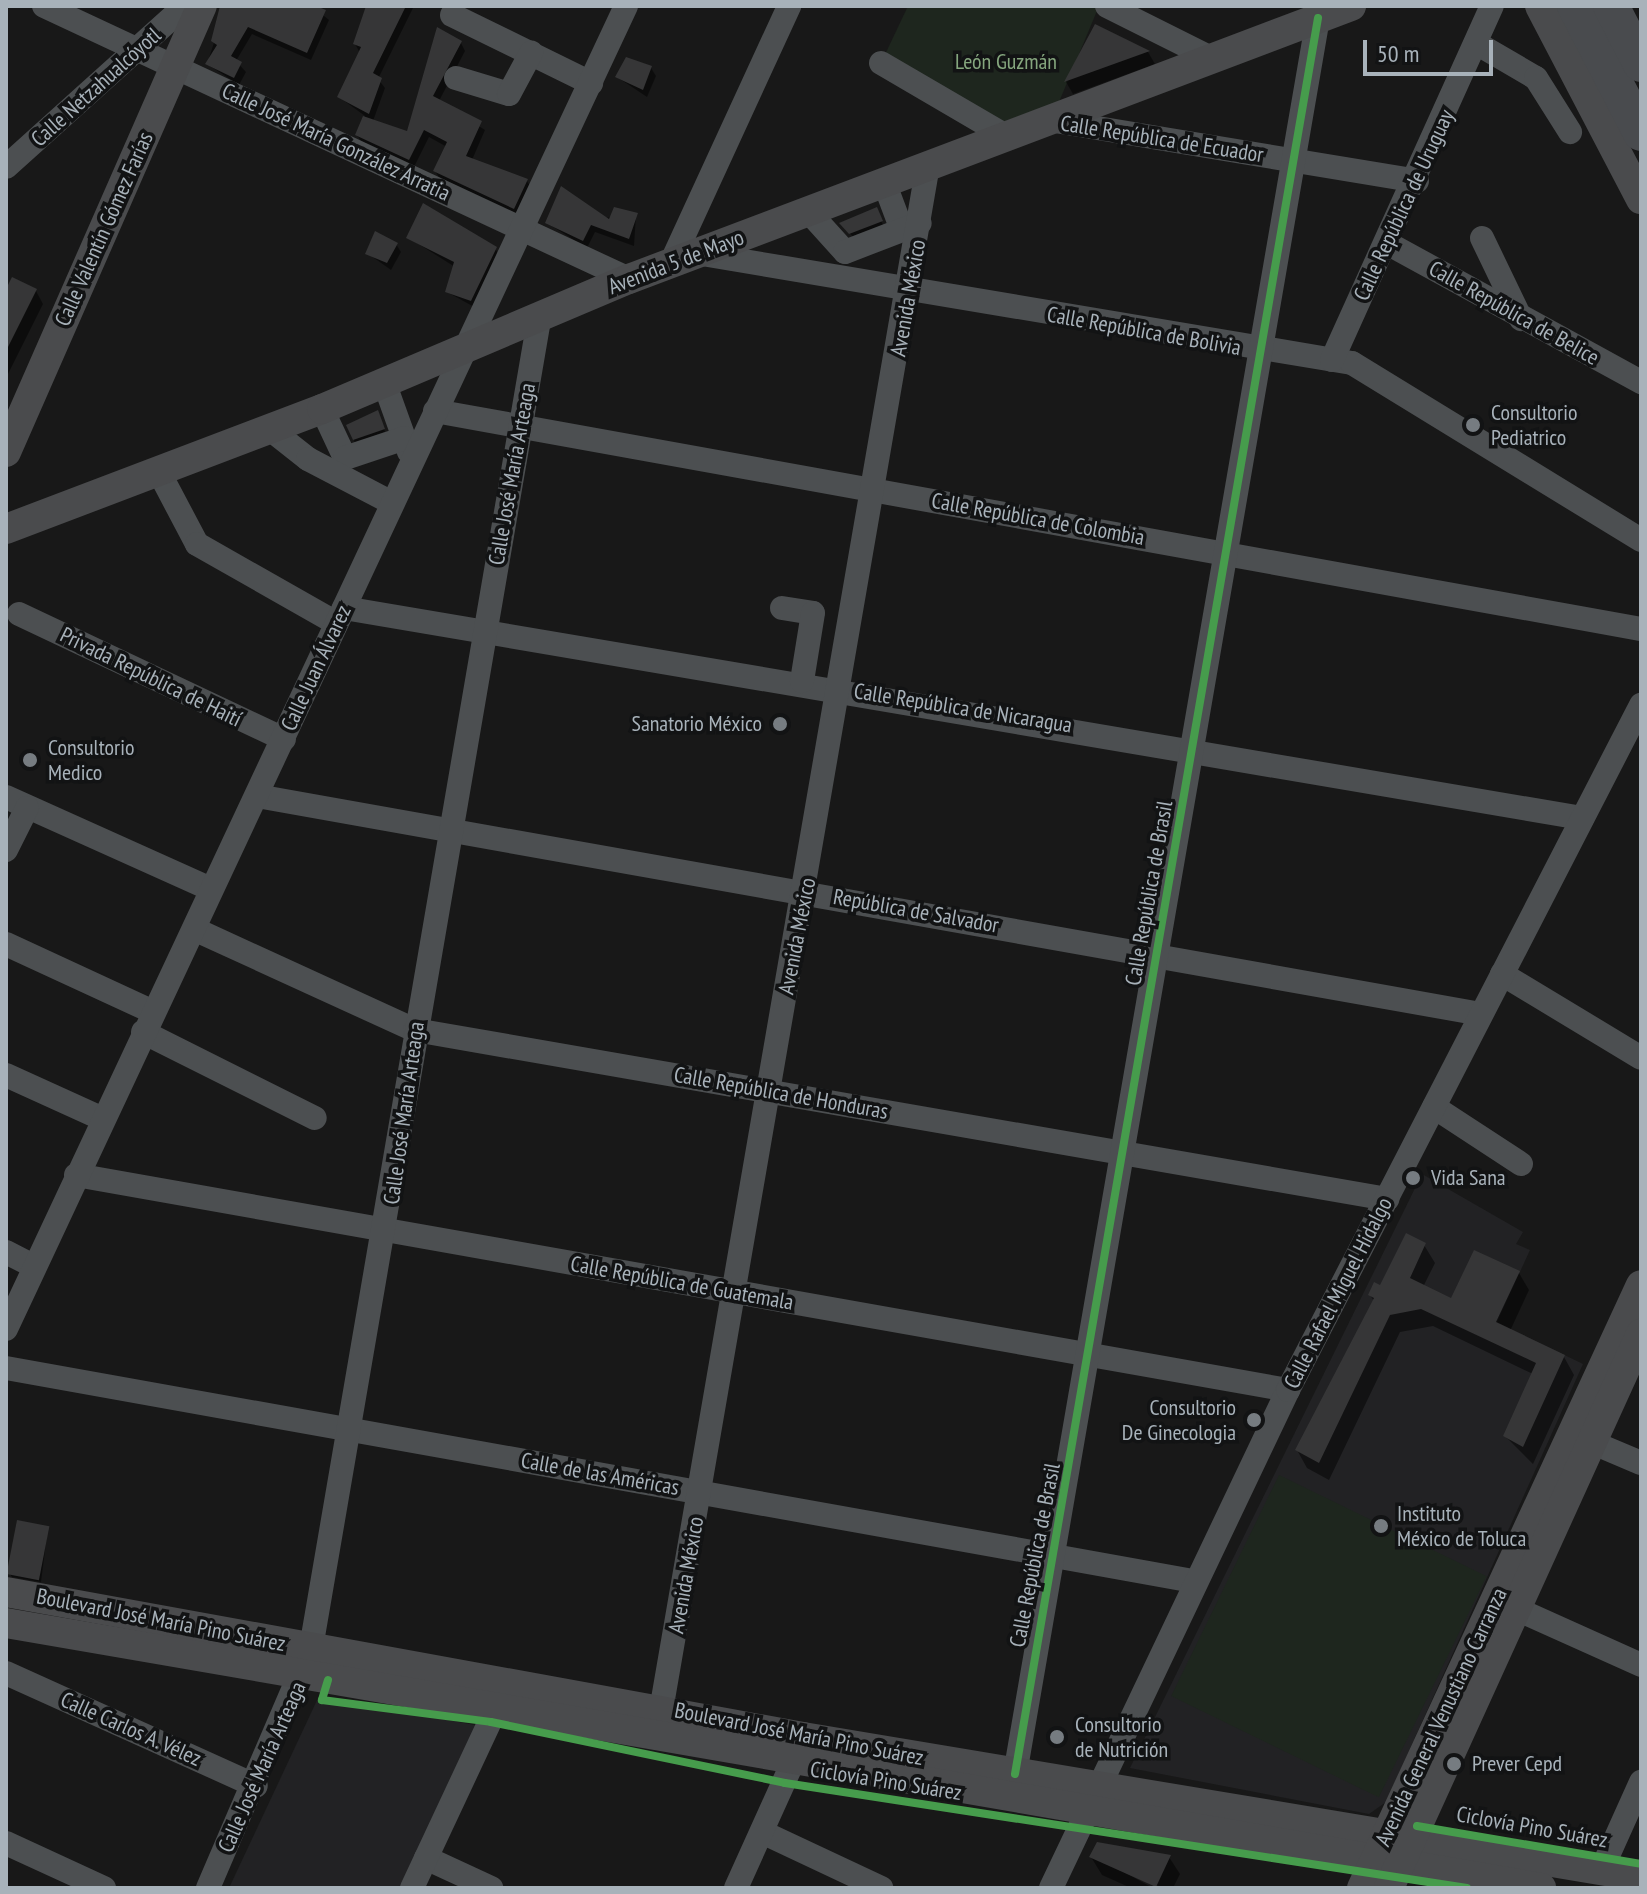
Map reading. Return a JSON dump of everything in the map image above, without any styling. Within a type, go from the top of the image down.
[{"type":"highway","points":[[1575,6],[1641,133]]},
{"type":"highway","points":[[1611,6],[1641,64]]},
{"type":"main road","name":"Calle Valentín Gómez Farías","points":[[6,452],[202,6]]},
{"type":"main road","name":"Avenida 5 de Mayo","points":[[6,529],[322,409],[539,320],[629,279],[1209,57],[1351,6]]},
{"type":"main road","points":[[1540,6],[1641,199]]},
{"type":"main road","points":[[1555,38],[1562,6]]},
{"type":"main road","name":"Avenida General Venustiano Carranza","points":[[1362,1888],[1393,1857],[1582,1438],[1641,1285]]},
{"type":"main road","name":"Avenida General Venustiano Carranza","points":[[1582,1438],[1641,1334]]},
{"type":"main road","name":"Boulevard José María Pino Suárez","points":[[6,1592],[67,1601],[307,1662]]},
{"type":"main road","points":[[60,1633],[67,1601]]},
{"type":"main road","name":"Boulevard José María Pino Suárez","points":[[6,1623],[60,1633],[307,1662],[503,1692],[800,1748],[1092,1798],[1541,1888]]},
{"type":"main road","name":"Boulevard José María Pino Suárez","points":[[800,1748],[1015,1774],[1092,1798]]},
{"type":"main road","name":"Boulevard José María Pino Suárez","points":[[1393,1857],[1601,1871],[1641,1877]]},
{"type":"street","name":"Calle José María González Arratia","points":[[44,6],[629,279]]},
{"type":"street","name":"Calle Netzahualcóyotl","points":[[6,167],[141,49],[185,6]]},
{"type":"street","name":"Calle Juan Álvarez","points":[[6,1329],[392,503],[408,448],[435,411],[626,6]]},
{"type":"street","points":[[684,258],[789,6]]},
{"type":"street","points":[[1107,6],[1209,57]]},
{"type":"street","name":"Calle República de Uruguay","points":[[1332,360],[1417,181],[1492,6]]},
{"type":"street","points":[[452,15],[591,83]]},
{"type":"street","name":"Calle República de Brasil","points":[[1015,1774],[1052,1553],[1093,1351],[1156,953],[1264,351],[1318,18]]},
{"type":"street","points":[[1476,43],[1536,78],[1570,132]]},
{"type":"street","points":[[456,78],[509,94],[531,53]]},
{"type":"street","points":[[881,63],[1006,136]]},
{"type":"street","name":"Calle República de Ecuador","points":[[1049,120],[1417,181]]},
{"type":"street","name":"Avenida México","points":[[659,1721],[910,291],[911,226],[928,165]]},
{"type":"street","points":[[808,211],[845,252],[911,226],[884,182]]},
{"type":"street","points":[[1482,238],[1521,319]]},
{"type":"street","name":"Calle República de Belice","points":[[1387,243],[1641,382]]},
{"type":"street","name":"Calle República de Bolivia","points":[[684,258],[910,291],[1332,360],[1374,372],[1641,540]]},
{"type":"street","name":"Calle José María Arteaga","points":[[208,1888],[256,1786],[307,1662],[387,1232],[415,1030],[456,828],[486,627],[539,320]]},
{"type":"street","points":[[322,409],[345,458],[408,448],[384,382]]},
{"type":"street","name":"Calle República de Colombia","points":[[435,411],[1641,629]]},
{"type":"street","points":[[270,429],[308,459],[392,503]]},
{"type":"street","points":[[159,472],[197,544],[340,615]]},
{"type":"street","points":[[782,608],[813,613],[802,681]]},
{"type":"street","name":"Privada República de Haití","points":[[19,614],[284,739]]},
{"type":"street","name":"Calle República de Nicaragua","points":[[340,615],[486,627],[1192,746],[1582,818]]},
{"type":"street","name":"Calle Rafael Miguel Hidalgo","points":[[1051,1888],[1193,1581],[1288,1390],[1641,705]]},
{"type":"street","name":"República de Salvador","points":[[257,796],[456,828],[1481,1014]]},
{"type":"street","points":[[6,850],[16,802],[211,889]]},
{"type":"street","name":"Calle República de Honduras","points":[[194,929],[415,1030],[1387,1199]]},
{"type":"street","points":[[6,944],[315,1118]]},
{"type":"street","points":[[1502,974],[1641,1058]]},
{"type":"street","points":[[6,1075],[103,1119]]},
{"type":"street","points":[[1434,1107],[1521,1164]]},
{"type":"street","name":"Calle República de Guatemala","points":[[76,1175],[387,1232],[1093,1351],[1288,1390]]},
{"type":"street","points":[[6,1252],[34,1266]]},
{"type":"street","name":"Calle de las Américas","points":[[6,1368],[348,1431],[1052,1553],[1193,1581]]},
{"type":"street","points":[[1582,1438],[1641,1463]]},
{"type":"street","points":[[1506,1604],[1641,1665]]},
{"type":"street","name":"Calle Carlos A. Vélez","points":[[6,1673],[256,1786]]},
{"type":"street","points":[[412,1888],[503,1692]]},
{"type":"street","points":[[736,1888],[800,1748]]},
{"type":"street","points":[[1601,1871],[1641,1782]]},
{"type":"street","points":[[762,1832],[881,1888]]},
{"type":"street","points":[[6,1843],[104,1888]]},
{"type":"street","points":[[426,1858],[491,1888]]},
{"type":"shaded area","name":"Instituto México de Toluca","points":[[1422,1174],[1523,1232],[1516,1244],[1530,1250],[1497,1322],[1583,1364],[1386,1802],[1369,1814],[1130,1768]]},
{"type":"shaded area","points":[[319,1696],[480,1726],[402,1888],[229,1888]]},
{"type":"green space","name":"León Guzmán","points":[[908,6],[1099,6],[1059,102],[1003,122],[881,63]]},
{"type":"green space","points":[[1279,1475],[1487,1576],[1379,1797],[1171,1696]]},
{"type":"building","points":[[220,6],[316,6],[326,10],[307,53],[248,27],[231,56],[242,62],[234,78],[205,64],[217,45],[211,41]]},
{"type":"building","points":[[366,6],[406,6],[373,73],[382,78],[369,114],[337,97],[361,47],[353,44]]},
{"type":"building","points":[[1095,24],[1150,51],[1064,82]]},
{"type":"building","points":[[437,27],[462,41],[433,96],[482,121],[466,156],[528,179],[514,209],[433,171],[447,142],[424,130],[409,160],[355,135],[363,116],[407,131]]},
{"type":"building","points":[[626,57],[652,66],[643,90],[615,77]]},
{"type":"building","points":[[561,186],[609,219],[614,207],[638,213],[629,239],[591,225],[583,241],[545,223]]},
{"type":"building","points":[[423,203],[497,247],[471,301],[445,292],[454,262],[406,238]]},
{"type":"building","points":[[877,207],[883,221],[849,234],[839,223]]},
{"type":"building","points":[[375,231],[398,243],[387,263],[365,254]]},
{"type":"building","points":[[12,277],[37,289],[6,351],[6,289]]},
{"type":"building","points":[[378,410],[385,429],[353,440],[346,425]]},
{"type":"building","points":[[1406,1233],[1426,1243],[1410,1278],[1451,1298],[1474,1250],[1520,1271],[1496,1322],[1565,1355],[1523,1447],[1503,1436],[1536,1363],[1421,1309],[1390,1315],[1319,1463],[1295,1450],[1374,1298],[1368,1295],[1374,1282],[1380,1285]]},
{"type":"building","points":[[17,1520],[49,1526],[39,1580],[7,1574]]},
{"type":"building","points":[[1097,1842],[1171,1855],[1156,1887],[1089,1857]]},
{"type":"cycle path","points":[[1015,1774],[1318,18]]},
{"type":"cycle path","name":"Ciclovía Pino Suárez","points":[[328,1680],[322,1700],[491,1722],[785,1783],[1467,1888]]},
{"type":"cycle path","name":"Ciclovía Pino Suárez","points":[[1417,1826],[1641,1864]]},
{"type":"place","name":"Consultorio Pediatrico","points":[[1473,425]]},
{"type":"place","name":"Sanatorio México","points":[[780,724]]},
{"type":"place","name":"Consultorio Medico","points":[[30,760]]},
{"type":"place","name":"Vida Sana","points":[[1413,1178]]},
{"type":"place","name":"Consultorio De Ginecologia","points":[[1254,1420]]},
{"type":"place","name":"Instituto México de Toluca","points":[[1381,1526]]},
{"type":"place","name":"Consultorio de Nutrición","points":[[1057,1737]]},
{"type":"place","name":"Prever Cepd","points":[[1454,1764]]}]
